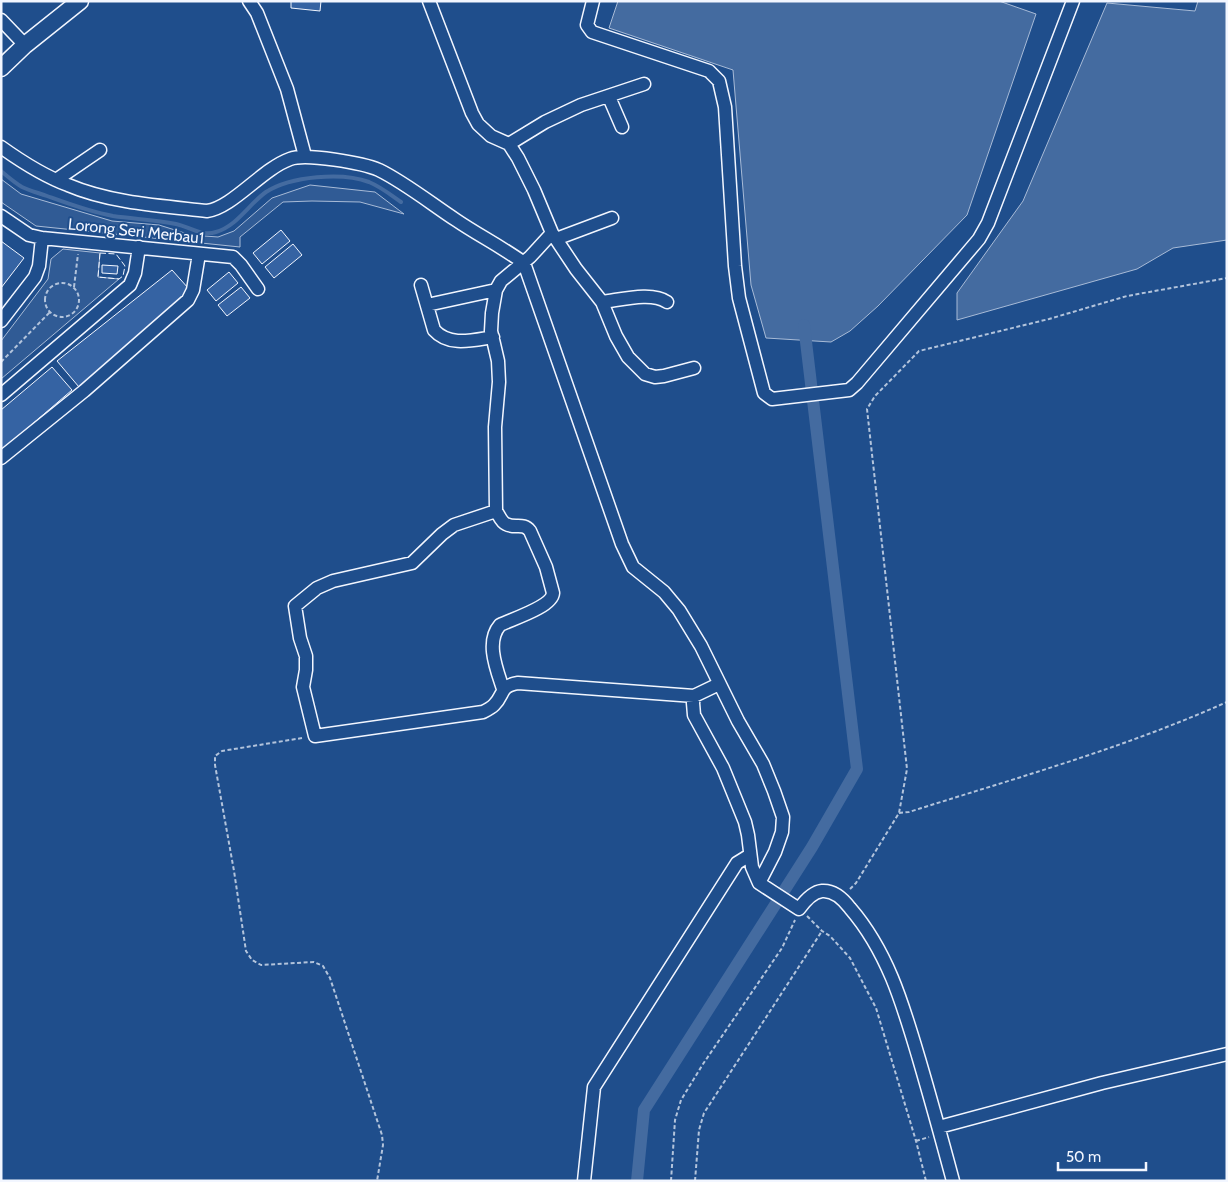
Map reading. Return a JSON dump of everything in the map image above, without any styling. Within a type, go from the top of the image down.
[{"type":"main road","points":[[1,68],[25,45],[80,1]]},
{"type":"street","points":[[250,1],[287,90],[304,156]]},
{"type":"street","points":[[429,1],[472,114],[478,124],[491,136],[509,144],[528,178],[554,236],[576,269],[602,302],[616,336],[628,357],[645,374],[655,377],[694,368]]},
{"type":"street","points":[[594,1],[587,24],[592,32],[709,71],[719,81],[725,107],[735,266],[739,298],[764,393],[772,399],[848,390],[857,383],[979,239],[988,223],[1073,1]]},
{"type":"street","points":[[1,20],[25,45]]},
{"type":"street","points":[[509,144],[545,122],[581,105],[644,84]]},
{"type":"street","points":[[608,97],[622,127]]},
{"type":"street","points":[[1,147],[25,163],[68,186],[122,201],[207,212],[217,210],[264,173],[285,160],[294,157],[304,156],[354,164],[379,170],[502,247],[524,263],[622,544],[634,567],[664,592],[679,610],[701,646],[738,721],[763,764],[783,817],[780,839],[762,885]]},
{"type":"street","points":[[56,180],[100,150]]},
{"type":"street","points":[[503,689],[493,646],[495,631],[500,624],[547,604],[553,597],[553,593],[546,567],[530,531],[523,526],[506,525],[496,510],[495,426],[499,382],[498,361],[493,338],[492,313],[496,290],[501,281],[512,270],[524,263],[554,236],[612,218]]},
{"type":"street","name":"Lorong Seri Merbau1","points":[[3,222],[29,235],[42,238],[233,257],[258,289]]},
{"type":"street","points":[[1,321],[35,277],[39,266],[42,238]]},
{"type":"street","points":[[1,395],[130,285],[136,273],[139,247]]},
{"type":"street","points":[[1,458],[84,391],[188,300],[193,290],[199,254]]},
{"type":"street","points":[[421,285],[434,330],[445,340],[465,341],[493,338]]},
{"type":"street","points":[[427,305],[496,290]]},
{"type":"street","points":[[602,302],[647,297],[656,297],[667,302]]},
{"type":"street","points":[[496,510],[454,525],[412,563],[333,581],[317,588],[295,606],[300,638],[306,656],[303,687],[315,736],[484,712],[495,704],[503,689],[511,684],[518,683],[694,696],[719,684]]},
{"type":"street","points":[[694,696],[692,703],[694,715],[722,768],[745,822],[752,867],[762,885],[796,907],[817,892],[824,891],[841,898],[866,926],[888,967],[899,994],[939,1127],[953,1181]]},
{"type":"street","points":[[584,1181],[594,1087],[736,863],[750,855]]},
{"type":"street","points":[[939,1127],[1102,1083],[1227,1054]]},
{"type":"path","points":[[74,286],[64,282],[50,288],[45,297],[47,308],[50,312],[60,317],[65,317],[75,312],[80,302],[74,286],[79,241]]},
{"type":"path","points":[[841,898],[856,883],[899,813],[907,769],[866,409],[875,396],[919,351],[1049,319],[1127,296],[1227,278]]},
{"type":"path","points":[[1,362],[50,312]]},
{"type":"path","points":[[899,813],[909,812],[1160,731],[1227,702]]},
{"type":"path","points":[[315,736],[222,751],[215,756],[214,765],[234,871],[246,952],[252,960],[261,965],[314,962],[322,966],[330,978],[382,1134],[383,1145],[376,1181]]},
{"type":"path","points":[[796,907],[830,936],[850,958],[876,1008],[916,1140],[926,1181]]},
{"type":"path","points":[[671,1181],[676,1120],[681,1100],[703,1064],[782,948],[794,926],[796,907]]},
{"type":"path","points":[[695,1181],[699,1130],[704,1113],[822,931]]},
{"type":"shaded area","points":[[618,1],[999,1],[1036,14],[967,215],[878,306],[850,331],[831,342],[766,338],[751,285],[733,70],[609,28]]},
{"type":"shaded area","points":[[1198,1],[1227,1],[1227,240],[1173,248],[1137,269],[957,320],[957,293],[1023,201],[1107,3],[1195,11]]},
{"type":"shaded area","points":[[1,179],[21,194],[112,221],[159,225],[191,235],[218,237],[234,231],[272,198],[310,185],[375,192],[404,214],[360,202],[283,202],[240,237],[240,247],[36,226],[1,202]]},
{"type":"shaded area","points":[[63,249],[100,253],[98,277],[119,279],[1,379],[1,341],[48,279],[51,259]]},
{"type":"building","points":[[291,1],[321,1],[320,11],[291,8]]},
{"type":"building","points":[[281,230],[290,241],[262,264],[253,253]]},
{"type":"building","points":[[1,241],[24,258],[1,288]]},
{"type":"building","points":[[293,244],[302,255],[274,278],[265,267]]},
{"type":"building","points":[[102,265],[118,266],[117,274],[102,273]]},
{"type":"building","points":[[172,270],[189,289],[186,297],[79,387],[57,361]]},
{"type":"building","points":[[229,272],[238,283],[216,301],[207,290]]},
{"type":"building","points":[[241,287],[250,298],[227,316],[218,305]]},
{"type":"building","points":[[52,367],[72,390],[1,451],[1,410]]},
{"type":"waterway","points":[[1,171],[25,188],[88,210],[113,216],[176,224],[206,233],[216,232],[230,225],[266,192],[289,182],[302,179],[317,177],[358,179],[378,186],[401,202]]},
{"type":"waterway","points":[[637,1181],[644,1110],[812,847],[857,769],[804,325]]},
{"type":"fence","points":[[100,253],[116,254],[125,266],[123,276],[119,279],[98,277],[100,253]]}]
